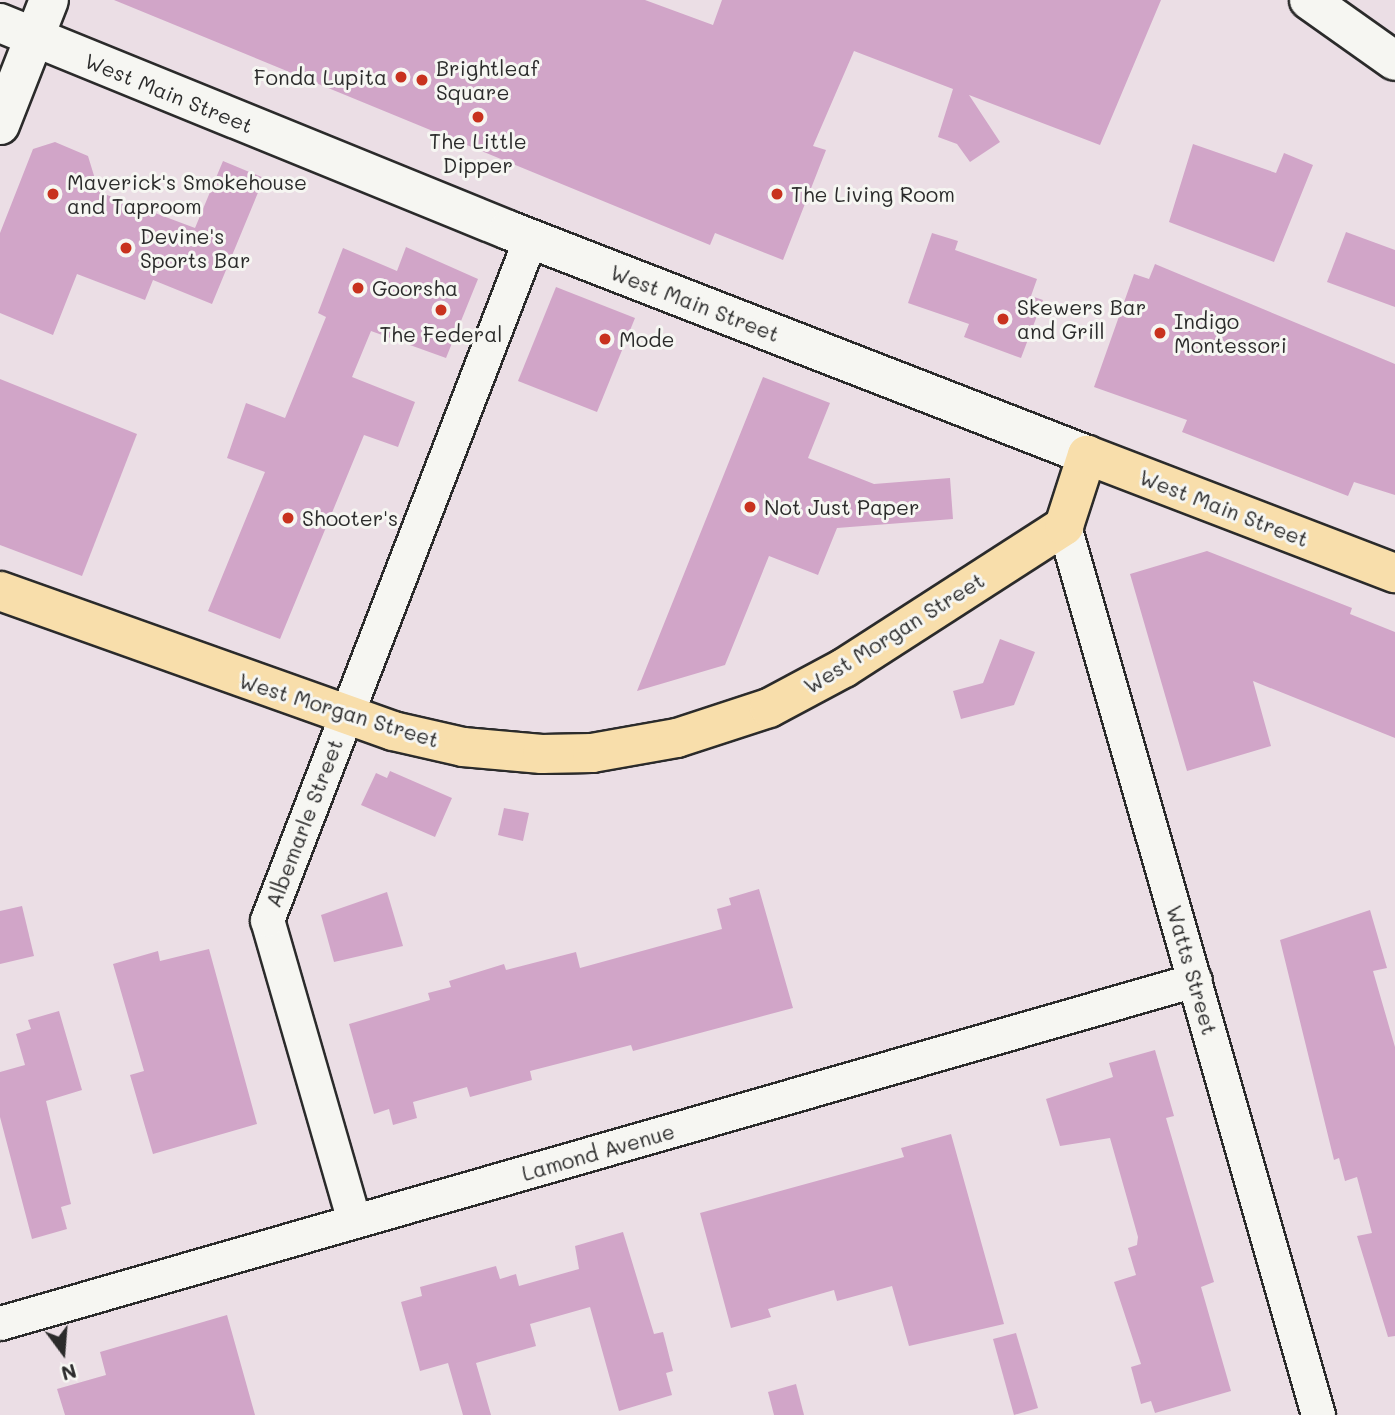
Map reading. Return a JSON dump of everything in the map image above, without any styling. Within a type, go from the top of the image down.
[{"type":"main road","points":[[0,125],[17,30],[49,0]]},
{"type":"main road","points":[[1309,0],[1395,61]]},
{"type":"main road","name":"West Main Street","points":[[17,30],[530,239],[1395,573]]},
{"type":"main road","points":[[1064,526],[1087,455]]},
{"type":"main road","name":"West Morgan Street","points":[[0,591],[345,715],[427,740],[503,753],[592,753],[677,738],[769,708],[844,668],[1064,526]]},
{"type":"street","name":"Albemarle Street","points":[[354,1221],[267,920],[530,239]]},
{"type":"street","name":"Watts Street","points":[[1064,526],[1318,1415]]},
{"type":"street","name":"Lamond Avenue","points":[[0,1323],[1195,980]]},
{"type":"building","points":[[114,0],[645,0],[713,25],[722,0],[1161,0],[1100,145],[969,95],[1000,142],[970,162],[957,144],[938,137],[953,89],[854,51],[813,146],[826,150],[783,260],[715,233],[710,245]]},
{"type":"building","points":[[55,142],[88,156],[99,192],[195,228],[223,161],[264,178],[212,304],[153,280],[145,300],[77,274],[53,335],[0,313],[0,233],[33,149]]},
{"type":"building","points":[[1193,144],[1276,173],[1284,153],[1313,165],[1274,262],[1169,222]]},
{"type":"building","points":[[1346,232],[1395,250],[1395,307],[1327,282]]},
{"type":"building","points":[[932,233],[958,241],[955,250],[1037,279],[1031,296],[1043,300],[1021,358],[964,337],[969,324],[908,303]]},
{"type":"building","points":[[406,247],[478,279],[446,358],[371,331],[352,377],[415,402],[398,447],[364,435],[280,639],[208,611],[265,472],[227,458],[246,403],[285,418],[326,317],[318,313],[343,248],[397,271]]},
{"type":"building","points":[[1155,264],[1395,364],[1395,495],[1354,482],[1348,496],[1182,432],[1187,420],[1094,387],[1134,274],[1149,279]]},
{"type":"building","points":[[556,287],[635,318],[597,412],[518,381]]},
{"type":"building","name":"Not Just Paper","points":[[763,377],[830,403],[808,458],[874,484],[950,478],[953,519],[837,528],[818,575],[769,556],[725,665],[637,691]]},
{"type":"building","points":[[0,379],[137,434],[82,576],[0,545]]},
{"type":"building","points":[[1207,551],[1352,608],[1350,614],[1395,632],[1395,738],[1253,681],[1271,746],[1187,771],[1130,574]]},
{"type":"building","points":[[1000,639],[1035,652],[1014,705],[961,719],[953,691],[983,683]]},
{"type":"building","points":[[390,771],[452,798],[435,837],[361,805],[376,773],[387,778]]},
{"type":"building","points":[[504,808],[529,813],[523,841],[498,835]]},
{"type":"building","points":[[759,889],[793,1008],[633,1051],[631,1045],[530,1071],[532,1080],[470,1097],[467,1087],[413,1102],[417,1118],[393,1125],[389,1109],[374,1114],[349,1024],[430,1000],[428,993],[451,987],[449,981],[504,964],[506,970],[576,952],[580,968],[722,929],[717,909],[731,905],[729,898]]},
{"type":"building","points":[[387,892],[403,946],[334,962],[321,915]]},
{"type":"building","points":[[22,906],[34,956],[0,964],[0,911]]},
{"type":"building","points":[[1370,910],[1387,968],[1373,971],[1395,1047],[1395,1336],[1388,1337],[1357,1236],[1372,1233],[1357,1177],[1345,1181],[1339,1158],[1334,1160],[1280,940]]},
{"type":"building","points":[[209,949],[257,1124],[153,1154],[130,1075],[144,1071],[113,964],[158,951],[160,961]]},
{"type":"building","points":[[59,1011],[82,1090],[46,1101],[71,1204],[61,1207],[67,1229],[32,1239],[0,1117],[0,1072],[25,1065],[16,1034],[31,1029],[28,1020]]},
{"type":"building","points":[[1155,1050],[1174,1116],[1166,1118],[1214,1282],[1201,1287],[1231,1391],[1155,1413],[1151,1401],[1141,1404],[1131,1367],[1141,1364],[1114,1282],[1136,1275],[1128,1248],[1137,1245],[1138,1237],[1110,1138],[1060,1146],[1046,1099],[1113,1077],[1109,1063]]},
{"type":"building","points":[[951,1134],[1004,1324],[909,1346],[892,1286],[837,1301],[834,1290],[768,1309],[771,1317],[731,1328],[700,1213],[904,1157],[901,1148]]},
{"type":"building","points":[[623,1232],[654,1334],[663,1332],[673,1371],[666,1373],[672,1395],[619,1411],[590,1307],[530,1324],[536,1346],[476,1363],[491,1415],[463,1415],[448,1363],[420,1371],[401,1302],[422,1296],[420,1287],[496,1266],[500,1279],[516,1274],[519,1286],[579,1269],[575,1246]]},
{"type":"building","points":[[227,1315],[255,1415],[65,1415],[57,1389],[106,1375],[100,1352]]},
{"type":"building","points":[[1016,1333],[1038,1408],[1014,1415],[993,1339]]},
{"type":"building","points":[[796,1384],[804,1415],[774,1415],[768,1392]]},
{"type":"place","name":"Fonda Lupita","points":[[401,77]]},
{"type":"place","name":"Brightleaf Square","points":[[422,80]]},
{"type":"place","name":"The Little Dipper","points":[[478,117]]},
{"type":"place","name":"Maverick's Smokehouse and Taproom","points":[[53,194]]},
{"type":"place","name":"The Living Room","points":[[777,194]]},
{"type":"place","name":"Devine's Sports Bar","points":[[126,248]]},
{"type":"place","name":"Goorsha","points":[[358,288]]},
{"type":"place","name":"The Federal","points":[[441,310]]},
{"type":"place","name":"Skewers Bar and Grill","points":[[1003,319]]},
{"type":"place","name":"Indigo Montessori","points":[[1160,333]]},
{"type":"place","name":"Mode","points":[[605,339]]},
{"type":"place","name":"Not Just Paper","points":[[750,507]]},
{"type":"place","name":"Shooter's","points":[[288,518]]}]
